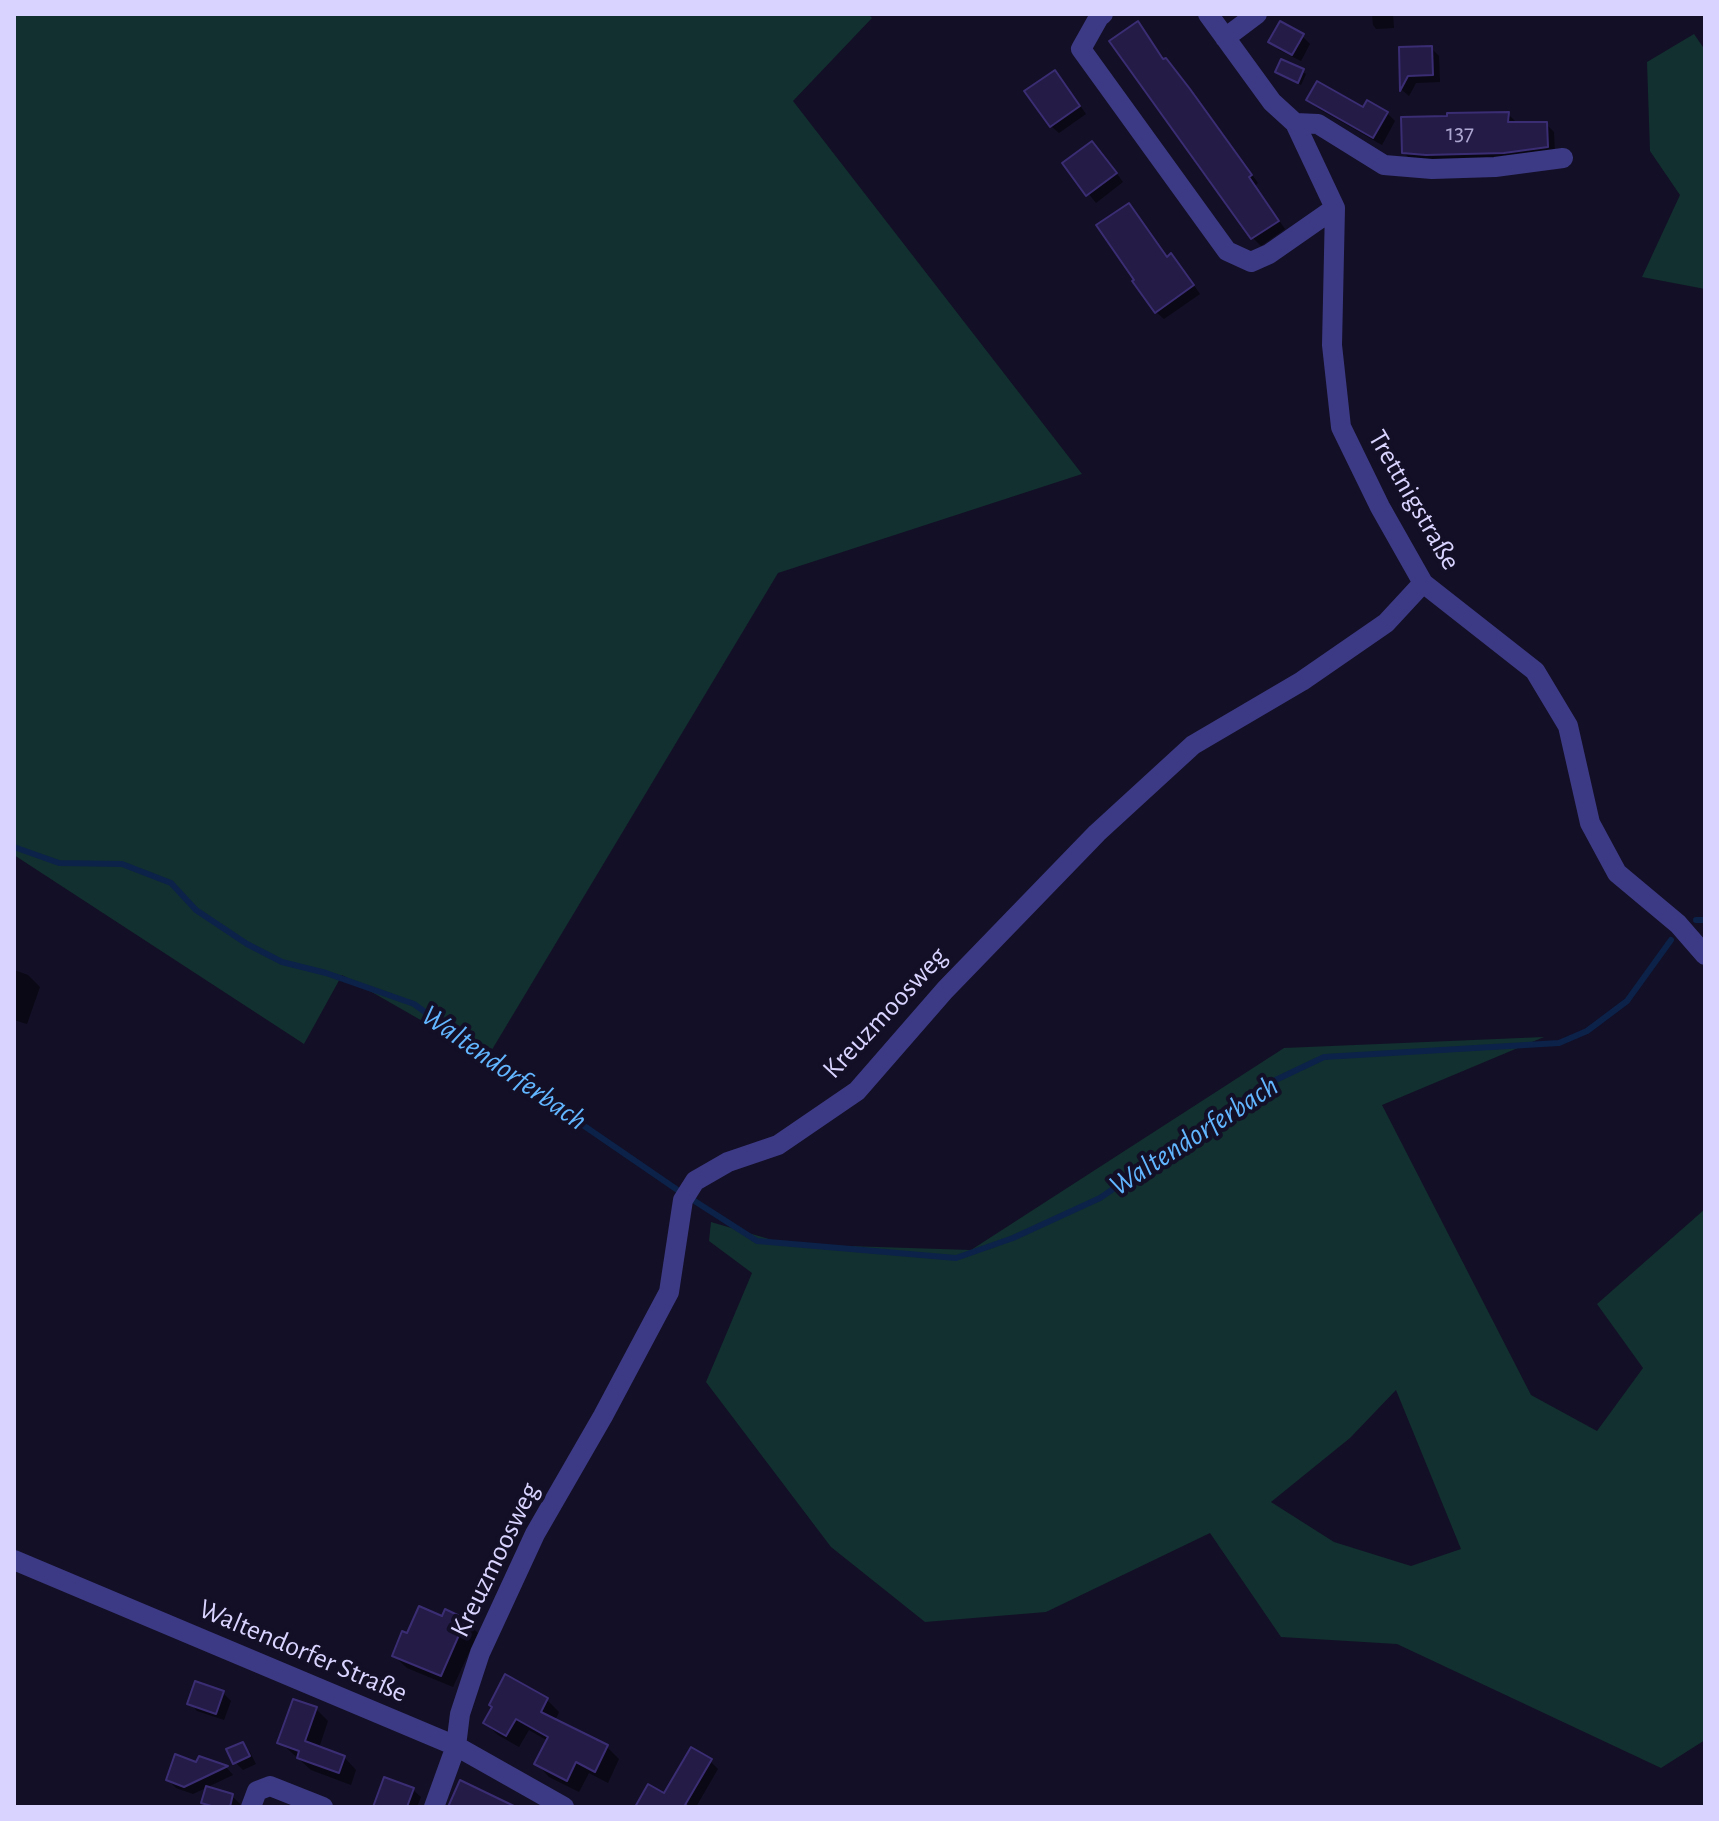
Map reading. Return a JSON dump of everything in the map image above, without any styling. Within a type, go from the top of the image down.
[{"type":"street","points":[[1103,14],[1081,49],[1227,251],[1251,262],[1269,254],[1335,208]]},
{"type":"street","name":"Trettnigstraße","points":[[1208,14],[1272,102],[1295,123],[1335,208],[1332,345],[1341,427],[1380,507],[1423,583],[1535,671],[1568,726],[1590,823],[1617,873],[1678,924],[1705,955]]},
{"type":"street","points":[[1225,38],[1257,14]]},
{"type":"street","name":"Trettnigstraße","points":[[1295,123],[1318,124],[1384,165],[1432,169],[1495,167],[1563,158]]},
{"type":"street","name":"Kreuzmoosweg","points":[[434,1807],[456,1746],[460,1714],[480,1653],[535,1534],[669,1292],[683,1200],[695,1181],[728,1162],[778,1145],[857,1091],[945,990],[1097,833],[1193,745],[1302,681],[1386,623],[1423,583]]},
{"type":"street","name":"Waltendorfer Straße","points":[[14,1560],[456,1746],[564,1807]]},
{"type":"street","points":[[251,1807],[257,1791],[270,1786],[323,1807]]},
{"type":"green space","points":[[14,14],[868,14],[872,18],[793,101],[1082,474],[778,573],[487,1058],[342,975],[304,1044],[14,855]]},
{"type":"green space","points":[[1694,34],[1705,50],[1705,289],[1642,277],[1680,195],[1650,151],[1647,62]]},
{"type":"green space","points":[[1544,1037],[1382,1105],[1531,1395],[1597,1431],[1643,1368],[1597,1304],[1705,1209],[1705,1740],[1661,1768],[1397,1644],[1281,1637],[1210,1533],[1046,1612],[925,1622],[831,1547],[706,1382],[752,1273],[709,1241],[711,1222],[786,1244],[971,1250],[1284,1048]],"holes":[[[1396,1390],[1461,1549],[1411,1566],[1334,1542],[1271,1502],[1350,1438]]]},
{"type":"building","points":[[1138,21],[1163,59],[1166,58],[1190,89],[1252,175],[1249,177],[1279,221],[1251,239],[1109,41]]},
{"type":"building","points":[[1280,21],[1304,34],[1292,55],[1268,42]]},
{"type":"building","points":[[1432,46],[1433,75],[1408,76],[1400,91],[1399,47]]},
{"type":"building","points":[[1281,59],[1304,69],[1298,83],[1275,72]]},
{"type":"building","points":[[1055,70],[1080,106],[1050,127],[1024,91]]},
{"type":"building","points":[[1317,81],[1363,107],[1367,100],[1388,112],[1373,138],[1306,100]]},
{"type":"building","points":[[1509,112],[1508,122],[1547,122],[1548,147],[1504,153],[1402,153],[1401,117]]},
{"type":"building","points":[[1092,141],[1117,173],[1086,196],[1062,163]]},
{"type":"building","points":[[1129,203],[1167,257],[1171,253],[1194,285],[1155,313],[1096,225]]},
{"type":"building","points":[[419,1606],[442,1616],[445,1609],[466,1619],[441,1676],[392,1656],[402,1631],[407,1633]]},
{"type":"building","points":[[505,1674],[548,1698],[541,1712],[608,1745],[595,1772],[576,1762],[567,1781],[534,1764],[548,1737],[516,1719],[506,1736],[483,1723]]},
{"type":"building","points":[[195,1681],[224,1691],[216,1714],[187,1704]]},
{"type":"building","points":[[293,1699],[317,1707],[305,1741],[345,1756],[339,1773],[297,1758],[299,1751],[277,1743]]},
{"type":"building","points":[[243,1742],[250,1756],[233,1764],[226,1749]]},
{"type":"building","points":[[691,1747],[712,1759],[685,1805],[690,1807],[635,1807],[648,1784],[664,1793]]},
{"type":"building","points":[[175,1754],[196,1762],[199,1756],[228,1766],[184,1787],[166,1780]]},
{"type":"building","points":[[384,1777],[414,1788],[407,1807],[373,1807]]},
{"type":"building","points":[[460,1780],[516,1807],[448,1807]]},
{"type":"building","points":[[206,1786],[233,1794],[230,1807],[201,1803]]},
{"type":"waterway","name":"Waltendorferbach","points":[[14,847],[59,863],[122,864],[171,883],[196,910],[247,944],[282,962],[326,973],[414,1004],[523,1084],[679,1191]]},
{"type":"waterway","name":"Waltendorferbach","points":[[1696,920],[1705,920]]},
{"type":"waterway","name":"Waltendorferbach","points":[[693,1200],[757,1241],[956,1258],[1013,1238],[1100,1198],[1263,1086],[1324,1057],[1559,1043],[1587,1031],[1627,1001],[1671,940]]}]
